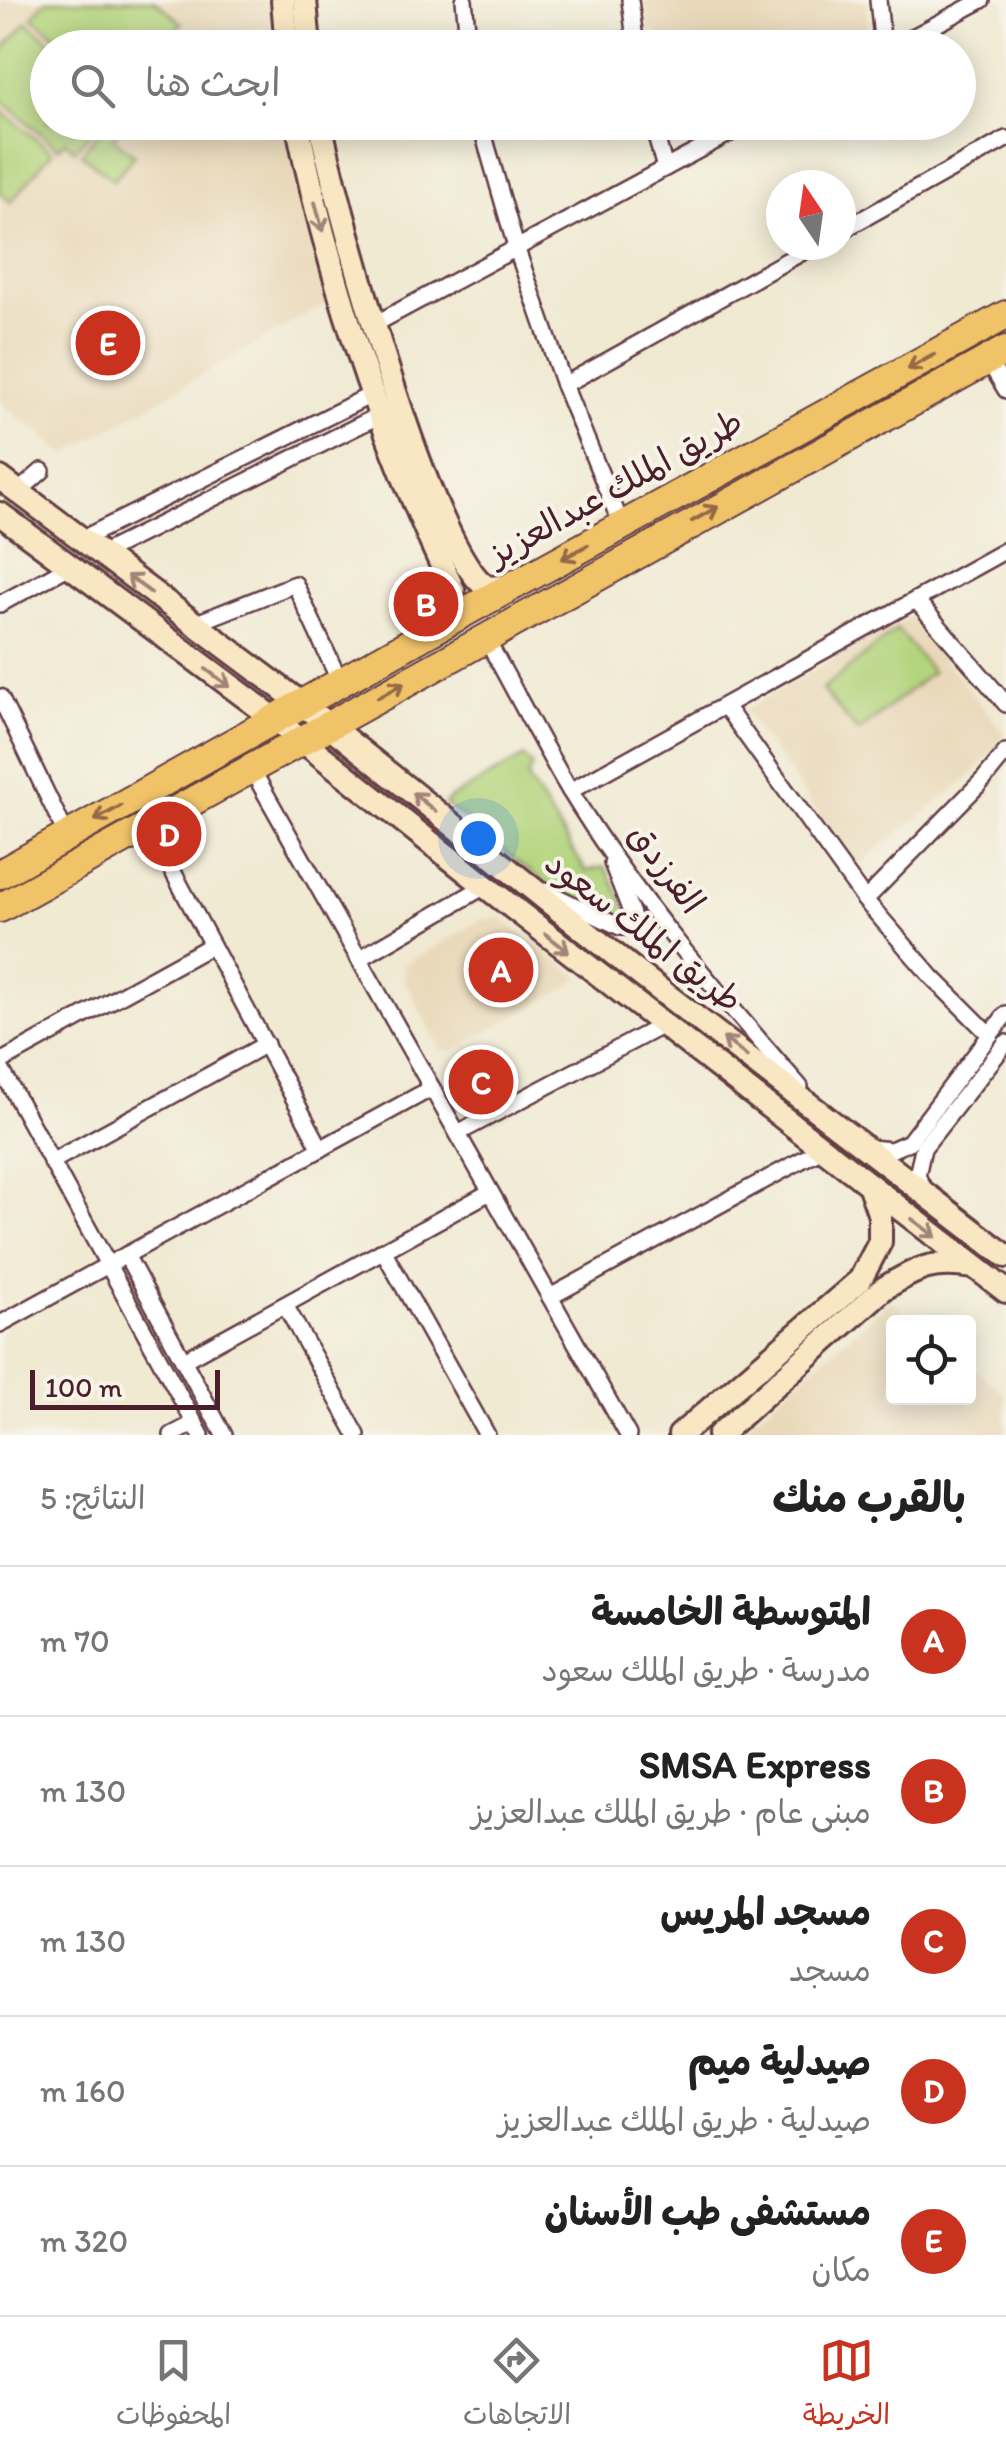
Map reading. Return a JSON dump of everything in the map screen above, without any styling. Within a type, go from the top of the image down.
[{"type":"highway","name":"طريق الملك عبدالعزيز","points":[[0,874],[1006,314]]},
{"type":"highway","name":"طريق الملك عبدالعزيز","points":[[0,908],[997,355]]},
{"type":"street","points":[[283,0],[285,30]]},
{"type":"street","points":[[305,0],[308,30]]},
{"type":"street","points":[[464,0],[467,30]]},
{"type":"street","points":[[630,0],[634,30]]},
{"type":"street","points":[[878,0],[880,30]]},
{"type":"street","points":[[926,30],[982,0]]},
{"type":"street","points":[[856,223],[1006,139]]},
{"type":"street","points":[[301,140],[330,260],[377,405],[411,501],[453,590],[455,605],[444,624]]},
{"type":"street","points":[[323,140],[331,179],[374,325],[433,496],[470,574],[488,588],[512,586]]},
{"type":"street","points":[[485,140],[516,247],[564,385],[622,526]]},
{"type":"street","points":[[657,140],[665,168]]},
{"type":"street","points":[[374,325],[717,140]]},
{"type":"street","points":[[564,385],[788,260]]},
{"type":"street","points":[[997,355],[1006,390]]},
{"type":"street","points":[[80,540],[377,405]]},
{"type":"street","points":[[100,555],[377,405]]},
{"type":"street","points":[[9,485],[42,470]]},
{"type":"street","name":"طريق الملك سعود","points":[[9,485],[302,704],[629,966],[1006,1256]]},
{"type":"street","name":"طريق الملك سعود","points":[[0,514],[275,719],[1006,1291]]},
{"type":"street","points":[[570,792],[1006,550]]},
{"type":"street","points":[[0,604],[68,567]]},
{"type":"street","points":[[194,624],[295,584],[340,682]]},
{"type":"street","points":[[916,600],[1006,704]]},
{"type":"street","name":"الفرزدق","points":[[485,637],[570,792],[604,840],[706,980],[825,1116]]},
{"type":"street","points":[[0,698],[67,836]]},
{"type":"street","points":[[724,706],[866,900],[932,977],[990,1036]]},
{"type":"street","points":[[866,900],[1006,752]]},
{"type":"street","points":[[251,768],[628,1435]]},
{"type":"street","points":[[148,825],[321,1148]]},
{"type":"street","points":[[526,883],[620,928],[628,927],[633,917],[604,840]]},
{"type":"street","points":[[359,959],[484,886]]},
{"type":"street","points":[[172,1435],[198,1429],[0,1065],[212,945]]},
{"type":"street","points":[[614,988],[629,966]]},
{"type":"street","points":[[862,1145],[881,1150],[909,1142],[1006,1014]]},
{"type":"street","points":[[458,1133],[663,1026]]},
{"type":"street","points":[[927,1195],[917,1176],[923,1148],[1006,1042]]},
{"type":"street","points":[[51,1162],[266,1044]]},
{"type":"street","points":[[0,1324],[432,1088]]},
{"type":"street","points":[[550,1298],[822,1149]]},
{"type":"street","points":[[680,1435],[860,1280],[880,1242],[880,1216],[869,1186]]},
{"type":"street","points":[[184,1360],[490,1192]]},
{"type":"street","points":[[384,1250],[487,1435]]},
{"type":"street","points":[[126,1255],[224,1435]]},
{"type":"street","points":[[719,1435],[883,1289],[930,1265],[975,1267]]},
{"type":"street","points":[[285,1305],[357,1435]]},
{"type":"shaded area","points":[[0,0],[272,0],[275,30],[30,30],[30,140],[290,140],[333,299],[66,454],[0,402]]},
{"type":"shaded area","points":[[645,0],[866,0],[868,30],[649,30]]},
{"type":"shaded area","points":[[910,616],[1005,735],[970,777],[856,866],[744,710]]},
{"type":"shaded area","points":[[500,918],[579,977],[570,986],[453,1051],[441,1051],[404,979],[403,965],[481,920]]},
{"type":"shaded area","points":[[890,1301],[908,1315],[886,1315],[886,1405],[976,1405],[976,1370],[1006,1395],[1006,1435],[735,1435]]},
{"type":"green space","points":[[46,0],[154,0],[182,23],[176,30],[48,30],[32,17]]},
{"type":"green space","points":[[27,22],[37,30],[30,30],[30,124],[0,99],[0,53]]},
{"type":"green space","points":[[0,110],[30,134],[30,140],[37,140],[52,152],[11,202],[0,193]]},
{"type":"green space","points":[[49,140],[84,140],[75,150],[65,141],[58,148]]},
{"type":"green space","points":[[92,140],[115,140],[134,155],[114,180],[81,154]]},
{"type":"green space","points":[[897,629],[932,672],[858,732],[822,690]]},
{"type":"green space","points":[[524,757],[532,766],[527,778],[586,871],[605,867],[625,905],[621,919],[578,903],[554,888],[445,804]]},
{"type":"place","name":"مستشفى طب الأسنان","points":[[108,343]]},
{"type":"place","name":"SMSA Express","points":[[426,604]]},
{"type":"place","name":"صيدلية ميم","points":[[169,834]]},
{"type":"place","name":"المتوسطة الخامسة","points":[[501,970]]},
{"type":"place","name":"مسجد المريس","points":[[481,1082]]}]
